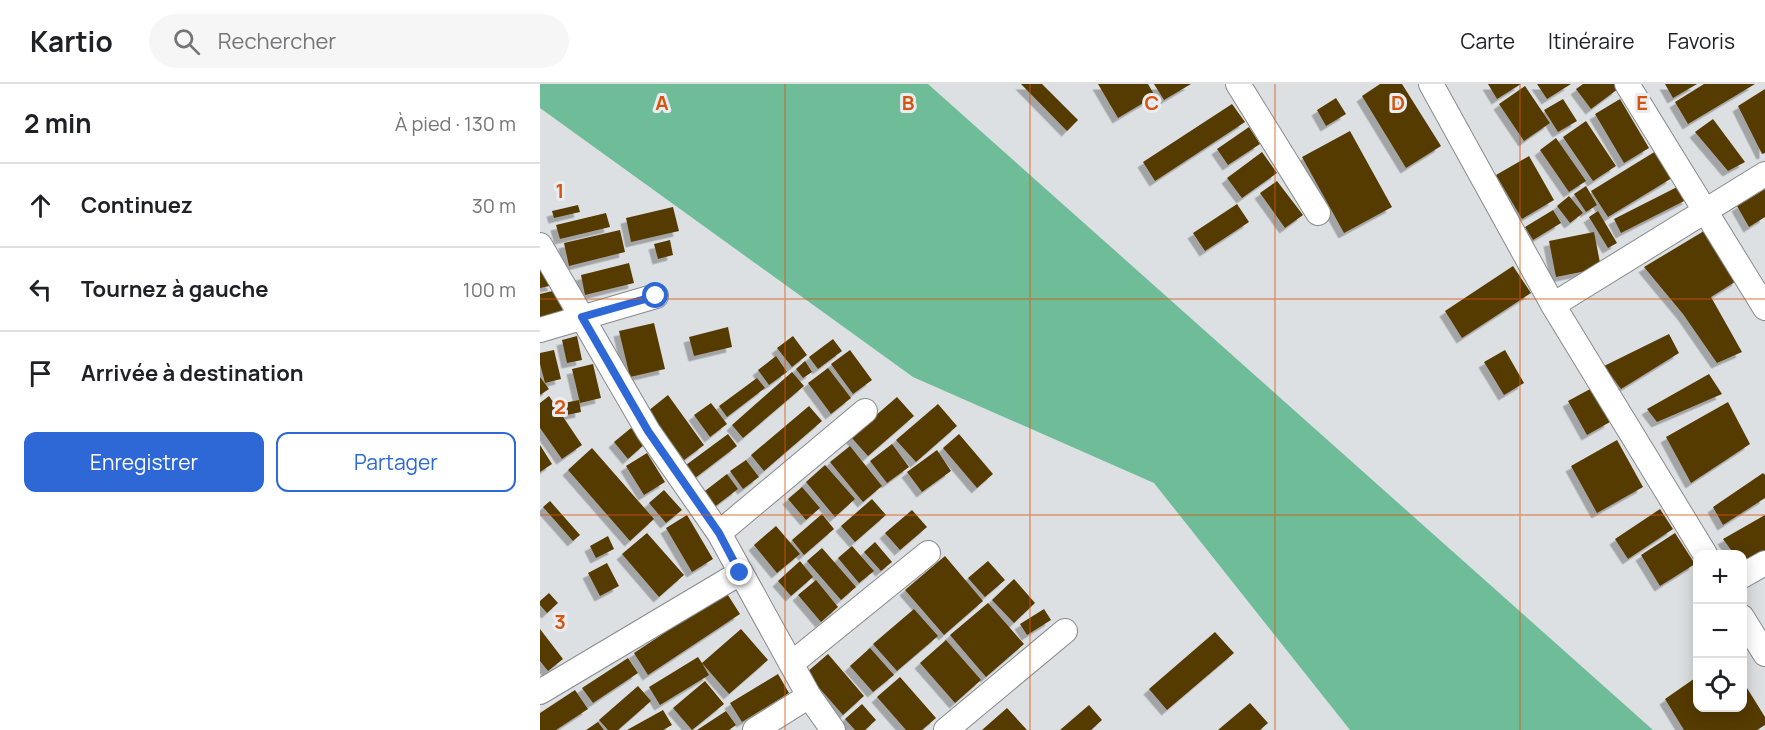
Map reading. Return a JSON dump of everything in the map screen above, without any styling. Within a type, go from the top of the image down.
[{"type":"street","points":[[1431,84],[1553,304],[1702,550]]},
{"type":"street","points":[[1627,84],[1765,308]]},
{"type":"street","points":[[1247,87],[1318,213]]},
{"type":"street","points":[[1553,304],[1765,174]]},
{"type":"street","points":[[540,244],[648,431],[719,533],[809,696],[833,730]]},
{"type":"street","points":[[540,330],[656,296]]},
{"type":"street","points":[[719,533],[865,411]]},
{"type":"street","points":[[791,664],[928,553]]},
{"type":"street","points":[[1747,574],[1765,563]]},
{"type":"street","points":[[540,692],[740,573]]},
{"type":"street","points":[[1747,624],[1765,654]]},
{"type":"street","points":[[946,730],[1065,631]]},
{"type":"street","points":[[755,730],[809,696]]},
{"type":"green space","points":[[540,84],[928,84],[1653,730],[1350,730],[1154,483],[913,377],[540,108]]},
{"type":"building","points":[[1021,84],[1042,84],[1078,120],[1067,131]]},
{"type":"building","points":[[1098,84],[1148,84],[1155,96],[1118,118]]},
{"type":"building","points":[[1154,84],[1191,84],[1164,100]]},
{"type":"building","points":[[1380,84],[1402,84],[1441,146],[1406,168],[1362,96]]},
{"type":"building","points":[[1488,84],[1521,84],[1497,99]]},
{"type":"building","points":[[1537,84],[1571,84],[1547,99]]},
{"type":"building","points":[[1583,84],[1614,84],[1618,89],[1591,109],[1576,89]]},
{"type":"building","points":[[1665,84],[1697,84],[1673,98]]},
{"type":"building","points":[[1704,84],[1755,84],[1688,124],[1675,102]]},
{"type":"building","points":[[1525,86],[1550,123],[1524,141],[1499,104]]},
{"type":"building","points":[[1765,89],[1765,153],[1762,154],[1738,106]]},
{"type":"building","points":[[1336,98],[1346,114],[1326,126],[1317,110]]},
{"type":"building","points":[[1563,99],[1577,121],[1558,132],[1544,110]]},
{"type":"building","points":[[1620,99],[1649,148],[1624,163],[1595,114]]},
{"type":"building","points":[[1232,104],[1245,122],[1155,181],[1143,162]]},
{"type":"building","points":[[1713,119],[1745,162],[1728,171],[1695,132]]},
{"type":"building","points":[[1586,121],[1616,166],[1593,181],[1563,137]]},
{"type":"building","points":[[1249,127],[1260,144],[1228,165],[1217,149]]},
{"type":"building","points":[[1350,131],[1392,207],[1344,233],[1302,157]]},
{"type":"building","points":[[1556,138],[1586,181],[1569,192],[1540,150]]},
{"type":"building","points":[[1656,151],[1672,178],[1608,217],[1591,191]]},
{"type":"building","points":[[1262,152],[1277,173],[1242,198],[1227,178]]},
{"type":"building","points":[[1529,156],[1554,200],[1522,219],[1496,175]]},
{"type":"building","points":[[1277,181],[1303,215],[1285,228],[1260,193]]},
{"type":"building","points":[[1681,185],[1688,199],[1621,233],[1614,219]]},
{"type":"building","points":[[1586,186],[1597,205],[1586,212],[1574,194]]},
{"type":"building","points":[[1765,189],[1765,217],[1749,227],[1737,206]]},
{"type":"building","points":[[1569,196],[1583,213],[1570,223],[1557,206]]},
{"type":"building","points":[[1237,204],[1249,222],[1205,251],[1193,233]]},
{"type":"building","points":[[578,205],[580,212],[554,218],[552,211]]},
{"type":"building","points":[[673,207],[679,231],[631,242],[626,218]]},
{"type":"building","points":[[1553,210],[1561,223],[1533,240],[1525,227]]},
{"type":"building","points":[[1598,211],[1617,243],[1608,248],[1589,217]]},
{"type":"building","points":[[606,213],[610,227],[560,239],[556,225]]},
{"type":"building","points":[[1709,228],[1738,280],[1711,297],[1742,352],[1717,363],[1683,314],[1644,267]]},
{"type":"building","points":[[620,230],[625,252],[569,266],[564,243]]},
{"type":"building","points":[[1594,232],[1601,268],[1556,277],[1549,241]]},
{"type":"building","points":[[670,240],[673,255],[658,259],[654,244]]},
{"type":"building","points":[[629,263],[634,283],[585,295],[581,275]]},
{"type":"building","points":[[1513,266],[1531,293],[1462,338],[1445,311]]},
{"type":"building","points":[[540,268],[554,285],[540,288]]},
{"type":"building","points":[[557,290],[563,312],[540,317],[540,294]]},
{"type":"building","points":[[654,323],[665,369],[630,377],[619,331]]},
{"type":"building","points":[[728,327],[732,347],[694,356],[689,337]]},
{"type":"building","points":[[1669,334],[1679,353],[1621,389],[1604,366]]},
{"type":"building","points":[[577,336],[582,360],[567,363],[562,340]]},
{"type":"building","points":[[793,336],[807,355],[792,367],[777,348]]},
{"type":"building","points":[[833,339],[842,351],[818,369],[809,357]]},
{"type":"building","points":[[554,350],[561,379],[545,383],[540,364],[540,353]]},
{"type":"building","points":[[850,350],[872,380],[853,394],[831,364]]},
{"type":"building","points":[[1505,350],[1524,383],[1504,395],[1484,362]]},
{"type":"building","points":[[776,356],[787,372],[769,385],[758,370]]},
{"type":"building","points":[[805,361],[812,372],[803,378],[796,369]]},
{"type":"building","points":[[593,364],[601,398],[580,403],[572,369]]},
{"type":"building","points":[[828,368],[851,398],[831,414],[808,383]]},
{"type":"building","points":[[792,372],[804,386],[743,438],[732,425]]},
{"type":"building","points":[[1709,374],[1722,394],[1657,422],[1647,409]]},
{"type":"building","points":[[540,377],[549,389],[540,395]]},
{"type":"building","points":[[757,378],[765,388],[727,417],[719,406]]},
{"type":"building","points":[[1592,388],[1610,422],[1587,435],[1568,401]]},
{"type":"building","points":[[668,395],[704,445],[684,460],[648,411]]},
{"type":"building","points":[[549,396],[582,445],[562,459],[540,428],[540,403]]},
{"type":"building","points":[[897,397],[914,416],[868,456],[851,437]]},
{"type":"building","points":[[579,400],[581,412],[567,415],[564,403]]},
{"type":"building","points":[[1728,402],[1750,444],[1691,483],[1666,437]]},
{"type":"building","points":[[711,403],[727,424],[710,437],[694,415]]},
{"type":"building","points":[[938,404],[957,426],[916,462],[896,440]]},
{"type":"building","points":[[809,406],[822,421],[764,471],[751,455]]},
{"type":"building","points":[[631,428],[645,444],[628,459],[614,442]]},
{"type":"building","points":[[728,434],[737,446],[695,478],[686,465]]},
{"type":"building","points":[[959,434],[993,474],[977,488],[943,448]]},
{"type":"building","points":[[1617,440],[1643,487],[1597,513],[1571,466]]},
{"type":"building","points":[[892,444],[909,467],[887,483],[870,461]]},
{"type":"building","points":[[540,445],[552,464],[540,472]]},
{"type":"building","points":[[850,446],[882,486],[863,502],[830,462]]},
{"type":"building","points":[[592,448],[654,519],[630,541],[568,470]]},
{"type":"building","points":[[937,450],[951,471],[922,492],[907,472]]},
{"type":"building","points":[[647,453],[665,482],[644,495],[626,466]]},
{"type":"building","points":[[746,460],[759,477],[743,489],[730,471]]},
{"type":"building","points":[[825,465],[855,499],[835,517],[806,482]]},
{"type":"building","points":[[1763,473],[1765,475],[1765,498],[1723,525],[1713,507]]},
{"type":"building","points":[[727,474],[738,489],[713,508],[701,494]]},
{"type":"building","points":[[802,487],[820,508],[806,520],[788,499]]},
{"type":"building","points":[[664,490],[682,510],[666,523],[649,503]]},
{"type":"building","points":[[872,499],[886,515],[855,542],[841,526]]},
{"type":"building","points":[[550,501],[580,535],[573,541],[543,507]]},
{"type":"building","points":[[1660,509],[1673,529],[1628,559],[1615,539]]},
{"type":"building","points":[[912,510],[927,527],[900,550],[885,533]]},
{"type":"building","points":[[822,514],[834,529],[804,555],[792,540]]},
{"type":"building","points":[[687,515],[713,559],[692,572],[666,528]]},
{"type":"building","points":[[1765,515],[1765,551],[1747,562],[1747,550],[1731,550],[1723,539]]},
{"type":"building","points":[[776,526],[800,554],[777,573],[754,545]]},
{"type":"building","points":[[647,533],[684,575],[659,597],[622,554]]},
{"type":"building","points":[[1675,533],[1693,561],[1693,565],[1660,586],[1641,555]]},
{"type":"building","points":[[608,536],[614,549],[596,558],[590,546]]},
{"type":"building","points":[[875,542],[892,562],[881,571],[864,552]]},
{"type":"building","points":[[852,546],[874,571],[859,583],[838,558]]},
{"type":"building","points":[[822,548],[856,587],[841,600],[807,561]]},
{"type":"building","points":[[945,556],[983,601],[944,635],[905,590]]},
{"type":"building","points":[[800,561],[813,577],[791,596],[778,581]]},
{"type":"building","points":[[988,561],[1005,580],[985,597],[968,578]]},
{"type":"building","points":[[607,563],[619,586],[600,596],[588,573]]},
{"type":"building","points":[[1014,579],[1035,603],[1014,623],[992,600]]},
{"type":"building","points":[[816,580],[838,607],[821,622],[798,595]]},
{"type":"building","points":[[726,592],[740,614],[648,675],[634,653]]},
{"type":"building","points":[[549,593],[558,603],[547,613],[540,605],[540,601]]},
{"type":"building","points":[[988,603],[1024,644],[986,677],[950,635]]},
{"type":"building","points":[[914,609],[938,636],[897,671],[873,644]]},
{"type":"building","points":[[1044,609],[1051,620],[1027,635],[1020,624]]},
{"type":"building","points":[[540,629],[563,659],[548,671],[540,661]]},
{"type":"building","points":[[741,629],[768,660],[729,694],[702,663]]},
{"type":"building","points":[[1215,632],[1234,653],[1167,710],[1149,689]]},
{"type":"building","points":[[946,640],[981,680],[955,703],[920,663]]},
{"type":"building","points":[[870,648],[894,675],[873,692],[850,666]]},
{"type":"building","points":[[828,654],[864,696],[843,715],[806,673]]},
{"type":"building","points":[[698,657],[709,675],[660,705],[649,687]]},
{"type":"building","points":[[628,658],[638,673],[593,703],[582,688]]},
{"type":"building","points":[[778,674],[789,693],[742,722],[730,703]]},
{"type":"building","points":[[900,677],[936,718],[922,730],[906,730],[877,697]]},
{"type":"building","points":[[1693,679],[1693,712],[1747,712],[1747,688],[1765,717],[1765,725],[1757,730],[1684,730],[1665,699]]},
{"type":"building","points":[[705,681],[724,704],[692,730],[673,708]]},
{"type":"building","points":[[638,686],[651,701],[618,730],[608,730],[599,720]]},
{"type":"building","points":[[575,690],[588,709],[556,730],[540,730],[540,713]]},
{"type":"building","points":[[1250,703],[1268,723],[1260,730],[1218,730]]},
{"type":"building","points":[[862,704],[876,720],[865,730],[855,730],[845,719]]},
{"type":"building","points":[[1089,705],[1102,720],[1091,730],[1060,730]]},
{"type":"building","points":[[1007,708],[1027,730],[982,730]]},
{"type":"building","points":[[663,710],[672,725],[663,730],[627,730]]},
{"type":"building","points":[[726,711],[736,725],[729,730],[697,730]]},
{"type":"building","points":[[598,722],[604,730],[586,730]]},
{"type":"route","points":[[656,296],[582,317],[648,431],[701,505],[740,573]]}]
